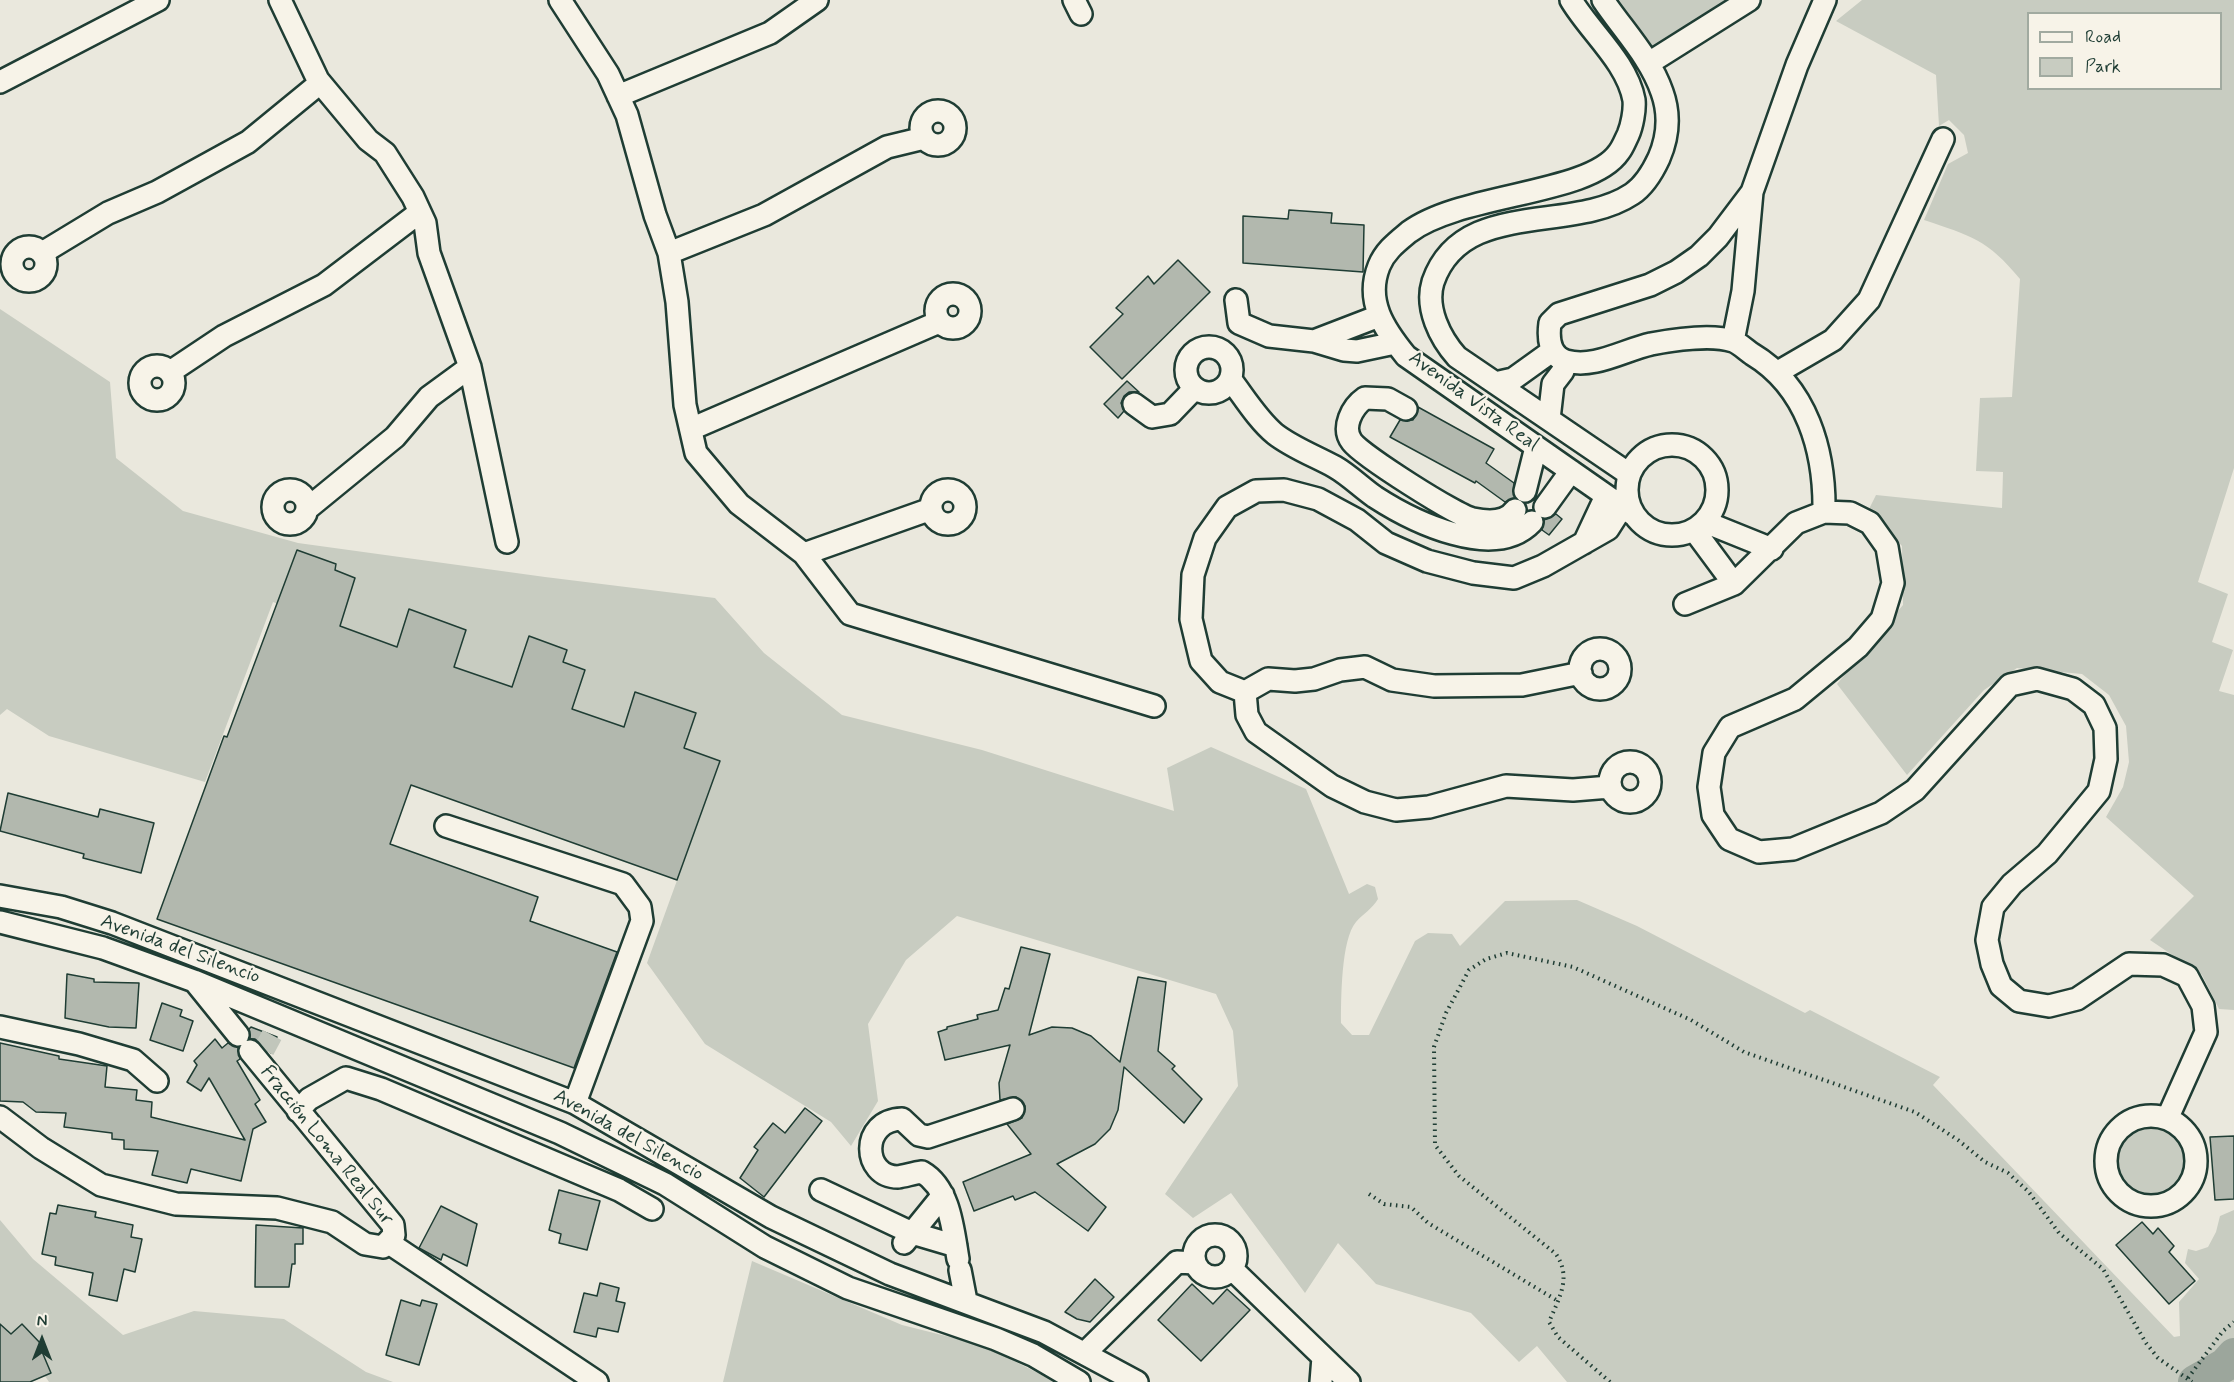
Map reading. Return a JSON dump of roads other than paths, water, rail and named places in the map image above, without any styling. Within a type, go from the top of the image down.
[{"type":"street","points":[[0,82],[159,0]]},
{"type":"street","points":[[280,0],[299,45],[320,83],[368,140],[385,153],[413,197],[425,223],[429,253],[470,367],[507,542]]},
{"type":"street","points":[[560,0],[608,74],[627,115],[655,215],[669,253],[677,302],[685,405],[696,453],[739,504],[804,554],[850,614],[1154,706]]},
{"type":"street","points":[[618,96],[770,33],[817,0]]},
{"type":"street","name":"Avenida Vista Real","points":[[1571,0],[1627,79],[1634,102],[1631,129],[1618,153],[1597,169],[1569,182],[1519,192],[1443,213],[1394,244],[1382,260],[1374,278],[1374,302],[1383,329],[1406,356],[1621,506]]},
{"type":"street","name":"Avenida Vista Real","points":[[1604,0],[1649,63],[1663,93],[1668,123],[1663,149],[1652,173],[1633,194],[1611,204],[1534,219],[1471,236],[1439,266],[1431,290],[1441,338],[1456,357],[1629,474]]},
{"type":"street","points":[[1649,63],[1749,0]]},
{"type":"street","points":[[1733,341],[1743,291],[1752,192],[1797,65],[1825,0]]},
{"type":"street","points":[[42,253],[108,213],[157,192],[248,142],[320,83]]},
{"type":"street","points":[[669,253],[764,215],[887,147],[924,138]]},
{"type":"street","points":[[1778,372],[1833,340],[1869,300],[1943,139]]},
{"type":"street","points":[[1519,192],[1534,219]]},
{"type":"street","points":[[1549,420],[1553,384],[1563,371],[1559,356],[1548,338],[1550,323],[1560,314],[1650,285],[1676,272],[1705,250],[1752,192]]},
{"type":"street","points":[[170,372],[224,336],[324,285],[420,212]]},
{"type":"street","points":[[1236,300],[1239,323],[1269,336],[1314,341],[1357,351],[1395,343]]},
{"type":"street","points":[[1314,341],[1379,316]]},
{"type":"street","points":[[691,429],[939,322]]},
{"type":"street","points":[[1352,326],[1352,341],[1357,351]]},
{"type":"street","points":[[1495,383],[1513,379],[1559,356],[1587,363],[1650,344],[1677,340],[1733,341],[1778,372],[1796,396],[1820,451],[1824,484],[1824,512]]},
{"type":"street","points":[[1207,346],[1223,350],[1232,363],[1231,381],[1220,393],[1204,395],[1190,385],[1186,369],[1192,353],[1207,346]]},
{"type":"street","points":[[307,509],[394,437],[429,397],[470,367]]},
{"type":"street","points":[[1231,381],[1273,433],[1300,450],[1337,468],[1374,496],[1424,525],[1468,528],[1498,521],[1532,503],[1570,471]]},
{"type":"street","points":[[1134,404],[1152,417],[1170,414],[1195,388]]},
{"type":"street","points":[[1406,409],[1388,399],[1365,398],[1350,414],[1348,428],[1351,441],[1385,469],[1432,497],[1468,528]]},
{"type":"street","points":[[1245,692],[1220,682],[1201,661],[1191,619],[1191,608],[1193,576],[1205,538],[1227,507],[1256,491],[1284,490],[1318,499],[1358,519],[1386,543],[1427,561],[1473,573],[1514,578],[1543,566],[1608,529],[1621,506],[1628,502],[1629,474],[1637,461],[1648,451],[1676,444],[1690,448],[1713,467],[1718,481],[1718,496],[1714,510],[1700,526],[1682,535],[1656,532],[1621,506]]},
{"type":"street","points":[[1532,503],[1536,447]]},
{"type":"street","points":[[1424,525],[1432,497]]},
{"type":"street","points":[[804,554],[931,509]]},
{"type":"street","points":[[1685,604],[1734,584],[1796,523],[1824,512],[1850,513],[1870,523],[1887,548],[1893,583],[1882,619],[1858,647],[1795,699],[1730,727],[1714,753],[1709,787],[1713,815],[1729,839],[1759,852],[1793,849],[1881,813],[1915,790],[2010,685],[2037,679],[2073,689],[2094,705],[2105,728],[2106,759],[2099,791],[2047,854],[2012,884],[1993,907],[1987,940],[1992,964],[2001,986],[2019,1001],[2049,1006],[2077,999],[2129,964],[2163,966],[2187,976],[2202,1006],[2206,1032],[2168,1117]]},
{"type":"street","points":[[1700,526],[1772,549]]},
{"type":"street","points":[[1700,526],[1734,584]]},
{"type":"street","points":[[1245,692],[1268,679],[1294,681],[1314,679],[1340,670],[1365,667],[1392,680],[1434,686],[1522,685],[1581,673]]},
{"type":"street","points":[[1245,692],[1247,714],[1256,732],[1332,786],[1376,805],[1396,810],[1429,807],[1506,786],[1573,790],[1610,787]]},
{"type":"street","points":[[446,826],[623,884],[640,907],[642,921],[575,1103]]},
{"type":"street","name":"Avenida del Silencio","points":[[0,896],[61,907],[112,923],[575,1103],[771,1217],[882,1270],[1044,1332],[1137,1382]]},
{"type":"street","name":"Avenida del Silencio","points":[[0,922],[103,948],[194,981],[261,1042],[488,1104],[560,1133],[666,1184],[765,1247],[848,1288],[996,1338],[1033,1354],[1079,1382]]},
{"type":"street","name":"Fracción Loma Real Sur","points":[[0,1117],[41,1148],[101,1185],[176,1204],[277,1208],[332,1222],[373,1247],[383,1247],[389,1243],[394,1235],[393,1225],[298,1111],[261,1042],[194,981]]},
{"type":"street","points":[[0,1027],[79,1044],[133,1060],[157,1081]]},
{"type":"street","points":[[488,1104],[502,1074]]},
{"type":"street","points":[[298,1111],[309,1099],[346,1078],[381,1089],[608,1185],[652,1209]]},
{"type":"street","points":[[966,1301],[943,1195],[928,1176],[921,1172],[898,1177],[881,1171],[875,1164],[870,1146],[877,1128],[884,1122],[902,1119],[919,1135],[928,1137],[1013,1109]]},
{"type":"street","points":[[2148,1114],[2168,1117],[2184,1129],[2194,1147],[2195,1168],[2188,1188],[2173,1202],[2154,1208],[2134,1204],[2118,1193],[2108,1174],[2107,1153],[2114,1134],[2129,1120],[2148,1114]]},
{"type":"street","points":[[821,1190],[905,1242],[958,1258]]},
{"type":"street","points":[[882,1270],[943,1195]]},
{"type":"street","points":[[1218,1235],[1225,1237],[1235,1248],[1237,1255],[1232,1269],[1221,1277],[1214,1278],[1201,1273],[1195,1263],[1194,1254],[1199,1242],[1204,1238],[1218,1235]]},
{"type":"street","name":"Fracción Loma Real Sur","points":[[389,1243],[597,1382]]},
{"type":"street","points":[[1085,1353],[1177,1262],[1195,1263]]},
{"type":"street","points":[[1232,1269],[1349,1382]]},
{"type":"street","points":[[1322,1382],[1323,1357]]},
{"type":"waterway","points":[[2195,1382],[2225,1365],[2234,1355]]},
{"type":"tunnel","points":[[264,1050],[272,1035]]}]
